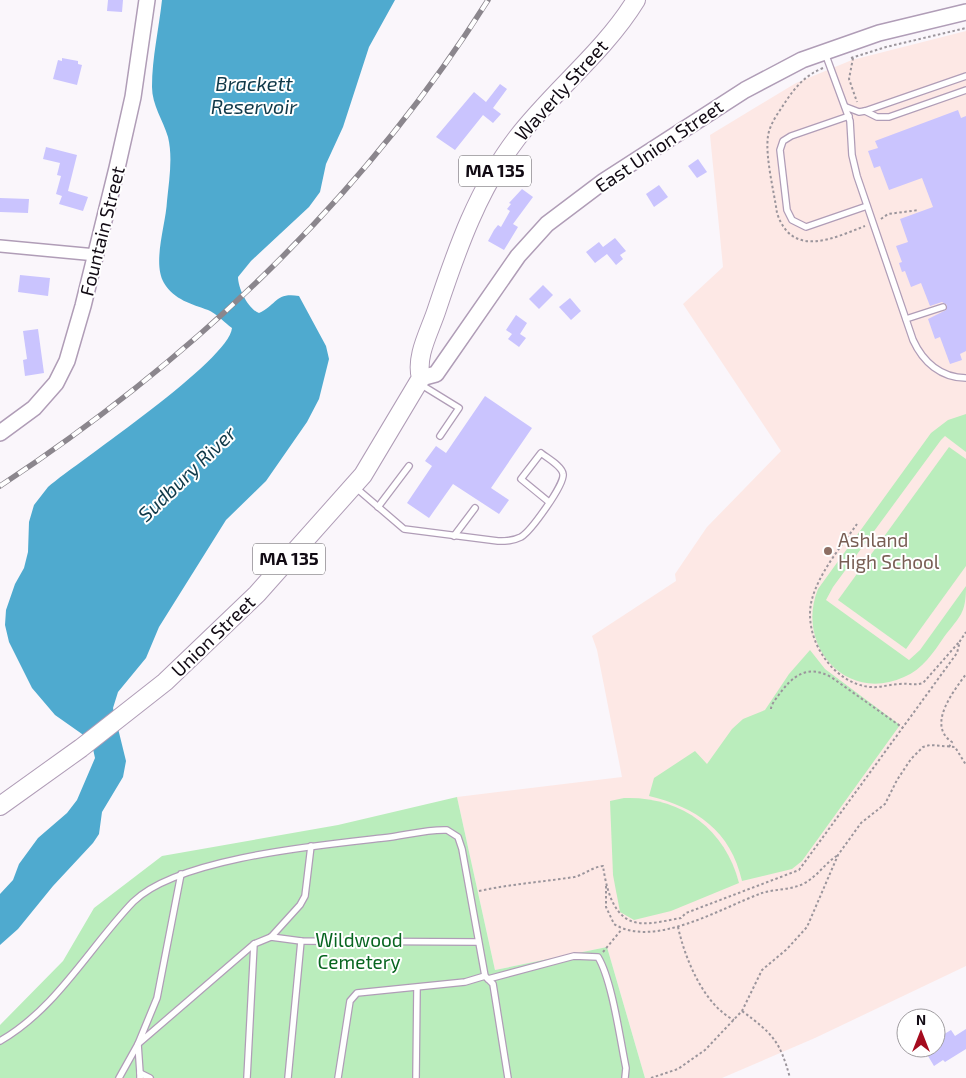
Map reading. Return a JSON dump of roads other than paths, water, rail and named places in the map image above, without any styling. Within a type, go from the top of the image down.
[{"type":"main road","name":"Waverly Street","points":[[419,380],[418,366],[424,347],[461,240],[483,191],[518,137],[616,29],[636,0]]},
{"type":"main road","name":"Union Street","points":[[0,805],[126,714],[165,682],[251,600],[354,486],[419,380]]},
{"type":"street","name":"Fountain Street","points":[[0,433],[34,408],[61,375],[72,345],[96,255],[133,97],[148,0]]},
{"type":"street","name":"East Union Street","points":[[419,380],[436,374],[518,256],[547,224],[604,182],[714,109],[773,74],[827,58],[879,34],[966,12]]},
{"type":"street","points":[[0,246],[96,255]]},
{"type":"lane","points":[[827,58],[849,116],[854,165],[917,348],[926,361],[945,374],[966,378]]},
{"type":"lane","points":[[846,107],[859,112],[865,111],[966,76]]},
{"type":"lane","points":[[865,111],[877,117],[888,117],[966,90]]},
{"type":"lane","points":[[849,116],[790,136],[784,141],[780,150],[786,210],[792,220],[806,227],[867,206]]},
{"type":"lane","points":[[906,319],[943,307]]},
{"type":"lane","points":[[419,380],[460,408],[440,436]]},
{"type":"lane","points":[[354,486],[404,529],[511,541],[527,532],[549,502],[562,484],[564,476],[562,470],[541,453],[521,479],[549,502]]},
{"type":"lane","points":[[378,507],[408,466]]},
{"type":"lane","points":[[454,536],[475,508]]},
{"type":"lane","points":[[0,1041],[41,1009],[133,903],[161,882],[181,874],[311,846],[447,830],[458,837],[486,978],[493,984],[508,1078]]},
{"type":"lane","points":[[138,1044],[254,944],[271,937],[305,896],[311,846]]},
{"type":"lane","points":[[119,1078],[138,1044],[157,998],[181,874]]},
{"type":"lane","points":[[271,937],[301,941],[478,942]]},
{"type":"lane","points":[[288,1078],[301,941]]},
{"type":"lane","points":[[247,1078],[254,944]]},
{"type":"lane","points":[[338,1078],[352,998],[360,992],[465,982],[574,956],[598,957],[602,964],[626,1068],[625,1078]]},
{"type":"lane","points":[[416,1078],[417,988]]},
{"type":"lane","points":[[138,1044],[140,1075],[150,1078]]},
{"type":"water","name":"Brackett Reservoir","points":[[162,0],[395,0],[369,47],[343,127],[326,164],[320,192],[309,207],[251,261],[238,277],[244,298],[259,313],[285,296],[299,296],[326,346],[329,359],[319,399],[307,422],[266,481],[226,520],[159,627],[146,658],[118,692],[113,708],[126,761],[123,777],[102,812],[99,834],[18,929],[0,945],[0,894],[13,880],[19,864],[38,838],[67,813],[77,800],[95,758],[93,749],[82,734],[55,715],[32,688],[9,642],[5,625],[6,610],[15,584],[24,568],[28,552],[29,522],[34,505],[48,487],[181,386],[225,343],[232,328],[211,311],[184,301],[173,294],[164,283],[161,275],[159,254],[166,210],[170,153],[168,137],[152,94],[152,76]]},
{"type":"railway","points":[[0,486],[71,437],[140,384],[207,328],[270,269],[330,207],[387,141],[439,72],[488,0]]},
{"type":"place","name":"Ashland High School","points":[[828,551]]},
{"type":"water label","name":"Sudbury River","points":[[187,474]]},
{"type":"park label","name":"Wildwood Cemetery","points":[[359,951]]}]
